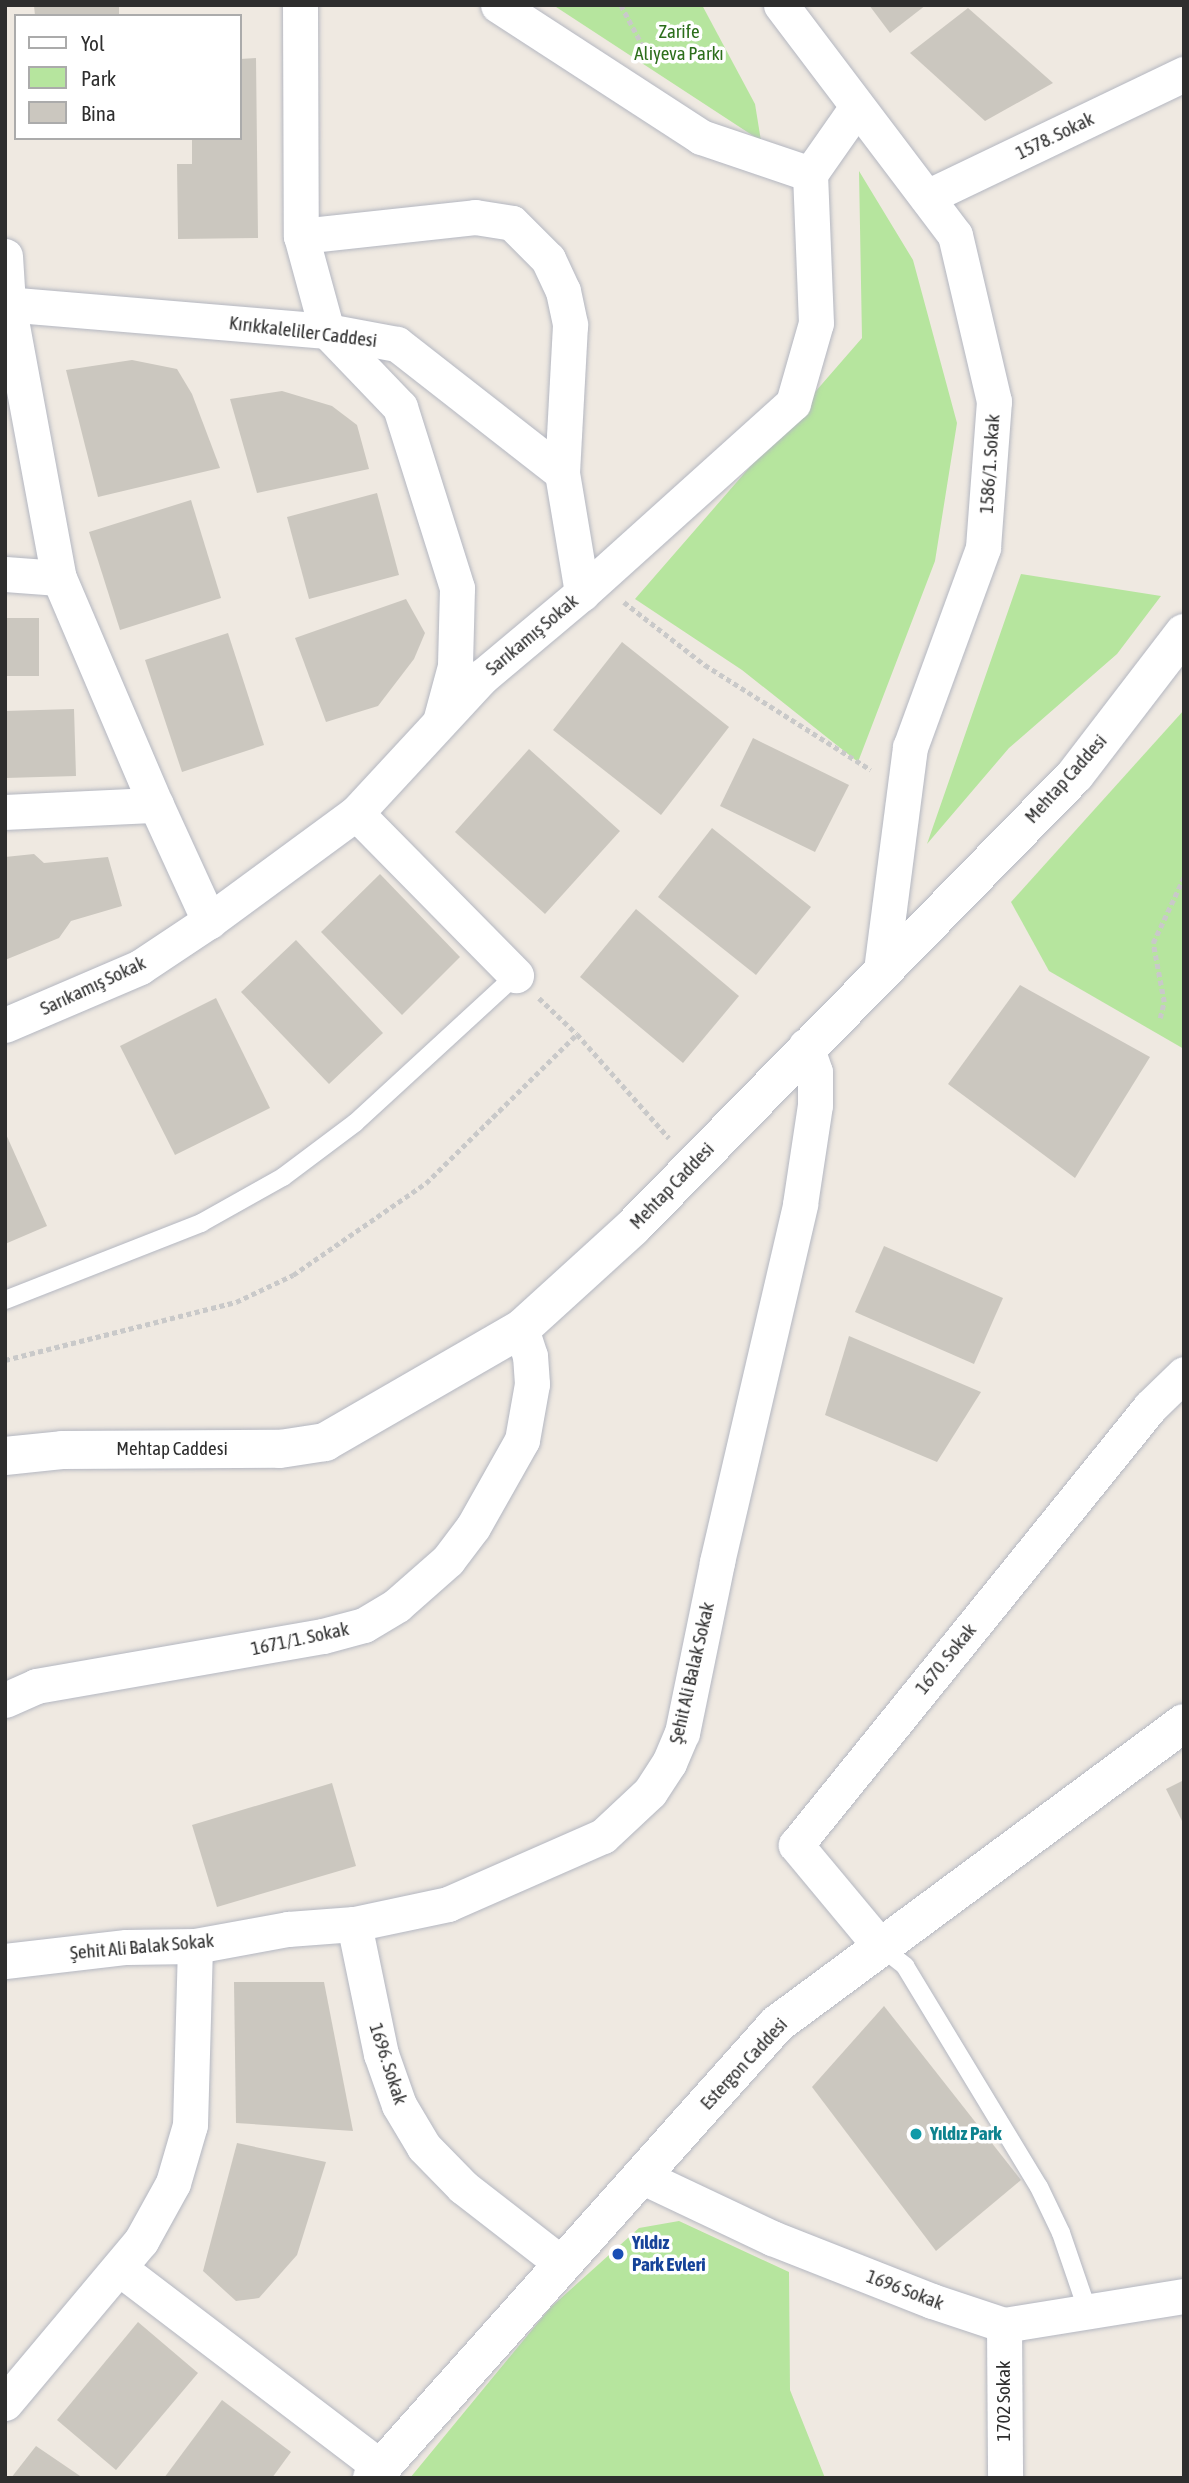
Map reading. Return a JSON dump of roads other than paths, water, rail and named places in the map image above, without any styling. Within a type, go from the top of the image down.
[{"type":"main road","name":"Mehtap Caddesi","points":[[5,1456],[62,1450],[280,1449],[325,1442],[370,1419],[521,1329],[632,1228],[806,1046],[1074,775],[1184,633]]},
{"type":"main road","name":"Estergon Caddesi","points":[[377,2473],[561,2263],[643,2176],[777,2024],[1184,1723]]},
{"type":"street","points":[[300,5],[301,236],[327,331],[400,407],[457,589],[455,666],[440,723]]},
{"type":"street","points":[[498,5],[701,137],[810,174],[858,107]]},
{"type":"street","name":"1586/1. Sokak","points":[[782,5],[955,235],[994,401],[983,548],[910,747],[881,970]]},
{"type":"street","name":"1578. Sokak","points":[[927,197],[1184,74]]},
{"type":"street","name":"Sarıkamış Sokak","points":[[5,1026],[140,967],[209,921],[356,813],[483,676],[589,587],[793,403],[816,323],[810,174]]},
{"type":"street","points":[[301,236],[475,217],[512,223],[548,260],[566,302],[570,325],[562,473],[589,587]]},
{"type":"street","points":[[5,256],[7,304],[59,578],[209,921]]},
{"type":"street","name":"Kırıkkaleliler Caddesi","points":[[7,304],[327,331],[397,344],[562,473]]},
{"type":"street","points":[[5,574],[59,578]]},
{"type":"street","points":[[5,812],[156,805]]},
{"type":"street","points":[[356,813],[516,975]]},
{"type":"street","name":"Şehit Ali Balak Sokak","points":[[5,1962],[126,1947],[195,1946],[288,1929],[354,1924],[448,1905],[603,1836],[650,1792],[669,1763],[681,1733],[720,1549],[800,1204],[815,1105],[815,1073],[806,1046]]},
{"type":"street","name":"1671/1. Sokak","points":[[5,1700],[36,1686],[323,1636],[364,1625],[397,1605],[448,1560],[473,1527],[522,1440],[532,1384],[530,1356],[521,1329]]},
{"type":"street","name":"1670. Sokak","points":[[881,1947],[796,1845],[1150,1407],[1184,1374]]},
{"type":"street","name":"1696. Sokak","points":[[354,1924],[381,2054],[398,2105],[424,2147],[463,2187],[561,2263]]},
{"type":"street","points":[[5,2403],[119,2268],[160,2211],[183,2154],[190,2125],[195,1946]]},
{"type":"street","name":"1696 Sokak","points":[[643,2176],[772,2238],[932,2301],[1004,2325],[1184,2296]]},
{"type":"street","points":[[119,2268],[377,2473]]},
{"type":"street","name":"1702 Sokak","points":[[1004,2325],[1005,2478]]},
{"type":"lane","points":[[5,1300],[201,1223],[283,1177],[355,1123],[516,975]]},
{"type":"lane","points":[[881,1947],[905,1966],[1039,2187],[1061,2233],[1088,2312]]},
{"type":"place","name":"Yıldız Park","points":[[916,2134]]},
{"type":"place","name":"Yıldız Park Evleri","points":[[618,2254]]},
{"type":"park label","name":"Zarife Aliyeva Parkı","points":[[679,43]]}]
